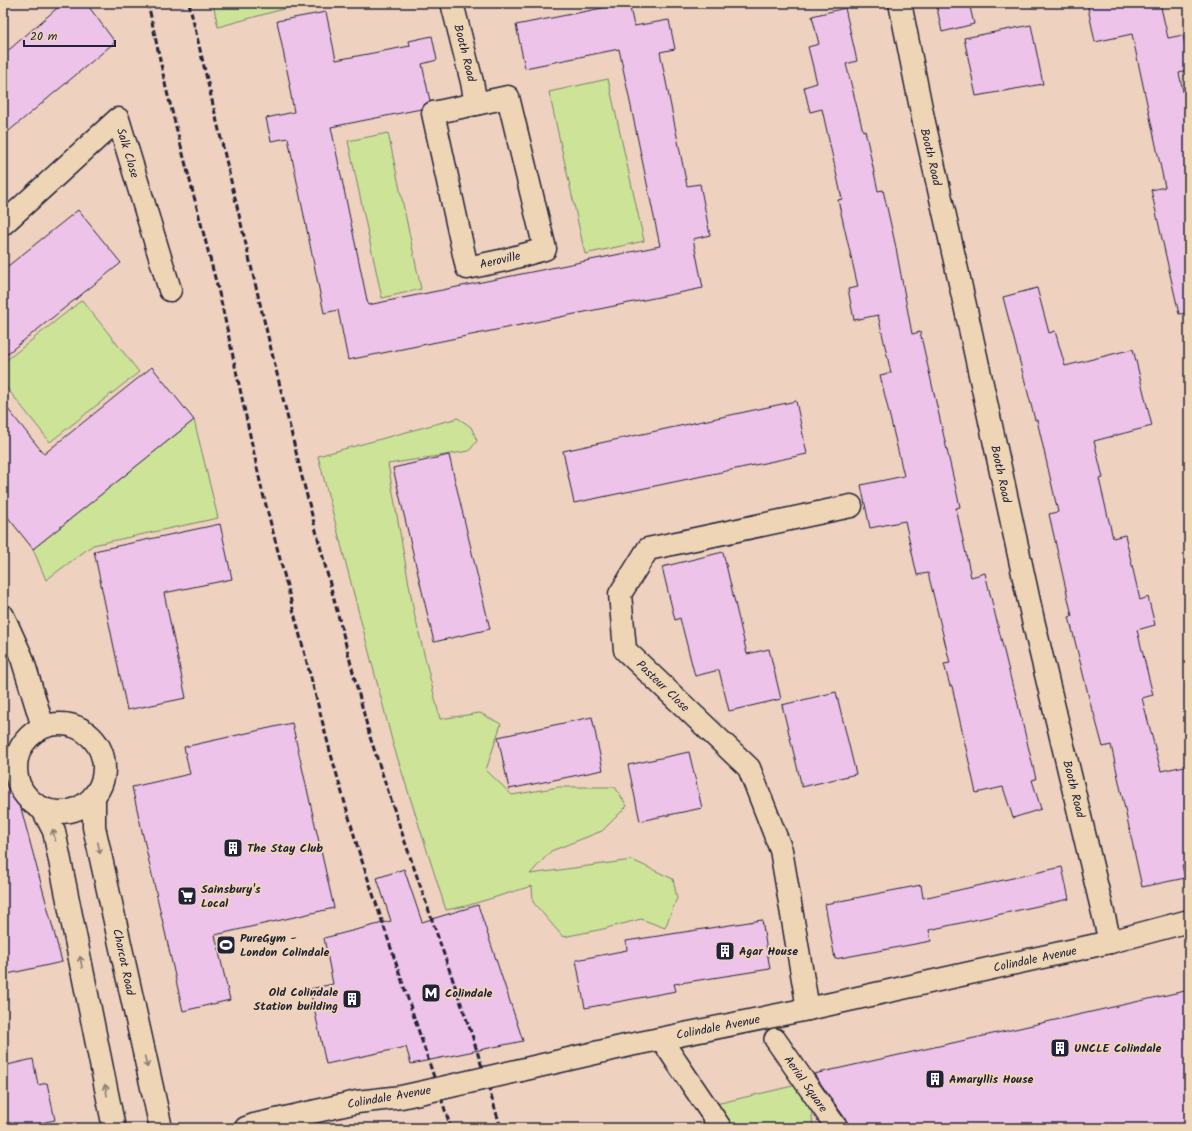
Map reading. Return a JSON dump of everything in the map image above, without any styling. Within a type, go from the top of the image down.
[{"type":"street","name":"Booth Road","points":[[452,3],[476,104]]},
{"type":"street","name":"Booth Road","points":[[900,3],[922,118],[968,318],[1033,620],[1110,942]]},
{"type":"street","name":"Aeroville","points":[[508,97],[545,249],[505,260],[467,268],[433,113],[476,104],[508,97]]},
{"type":"street","name":"Salk Close","points":[[3,224],[118,119],[170,290]]},
{"type":"street","name":"Pasteur Close","points":[[808,1009],[781,850],[749,768],[625,650],[620,594],[648,549],[851,506]]},
{"type":"street","points":[[3,616],[22,658],[43,727]]},
{"type":"street","name":"Charcot Road","points":[[56,724],[69,724],[81,729],[92,737],[104,760],[104,772],[101,785],[94,796],[84,806],[71,811],[56,812],[42,808],[30,800],[10,776],[21,747],[31,735],[43,727],[56,724]]},
{"type":"street","name":"Charcot Road","points":[[94,796],[94,827],[161,1128]]},
{"type":"street","name":"Charcot Road","points":[[42,808],[54,831],[114,1128]]},
{"type":"street","name":"Colindale Avenue","points":[[246,1128],[357,1102],[401,1097],[630,1045],[808,1009],[1110,942],[1189,921]]},
{"type":"street","points":[[661,1039],[721,1128]]},
{"type":"street","name":"Aerial Square","points":[[775,1039],[837,1128]]},
{"type":"green space","points":[[213,3],[286,3],[287,8],[218,27]]},
{"type":"green space","points":[[608,79],[644,241],[585,254],[549,92]]},
{"type":"green space","points":[[388,133],[421,289],[382,298],[348,141]]},
{"type":"green space","points":[[82,300],[139,372],[50,442],[3,383],[3,363]]},
{"type":"green space","points":[[458,418],[471,427],[477,441],[469,451],[388,464],[414,613],[440,719],[480,713],[501,724],[486,770],[512,795],[559,787],[615,787],[627,806],[602,831],[551,851],[530,874],[632,860],[673,879],[677,898],[665,928],[641,919],[563,937],[533,902],[532,886],[466,906],[446,910],[393,744],[318,456]]},
{"type":"green space","points":[[194,420],[218,518],[93,545],[46,580],[33,549]]},
{"type":"green space","points":[[797,1085],[811,1104],[813,1128],[734,1128],[716,1104]]},
{"type":"building","points":[[63,3],[86,3],[115,42],[3,136],[3,55]]},
{"type":"building","points":[[629,3],[634,26],[669,20],[675,49],[660,52],[687,186],[700,184],[710,235],[693,239],[703,288],[348,360],[338,310],[324,313],[288,138],[271,141],[266,118],[294,112],[277,21],[326,12],[336,60],[410,46],[409,41],[432,36],[437,60],[422,64],[430,101],[421,109],[331,127],[368,305],[660,246],[619,49],[525,68],[516,25]]},
{"type":"building","points":[[936,3],[969,3],[974,24],[942,32]]},
{"type":"building","points":[[1087,3],[1160,3],[1168,38],[1183,35],[1189,60],[1189,70],[1179,73],[1189,119],[1189,313],[1179,314],[1151,190],[1165,187],[1132,34],[1095,42]]},
{"type":"building","points":[[845,8],[857,61],[846,64],[863,131],[865,130],[878,191],[883,190],[895,243],[912,334],[920,332],[960,507],[956,508],[971,577],[985,573],[1036,779],[1032,780],[1041,809],[1013,818],[1003,787],[976,793],[952,686],[950,686],[944,664],[950,663],[928,573],[917,575],[905,521],[870,528],[861,485],[904,476],[880,375],[891,373],[878,315],[854,320],[848,289],[858,287],[838,200],[842,199],[822,109],[810,112],[804,87],[817,83],[808,47],[819,44],[812,16]]},
{"type":"building","points":[[1031,25],[1043,84],[976,96],[964,38]]},
{"type":"building","points":[[78,210],[121,263],[3,357],[3,270]]},
{"type":"building","points":[[1037,288],[1049,333],[1055,331],[1065,366],[1133,349],[1152,426],[1094,441],[1103,478],[1099,479],[1113,538],[1125,535],[1140,600],[1148,597],[1155,625],[1137,630],[1153,695],[1142,698],[1161,771],[1189,765],[1189,864],[1182,865],[1185,878],[1142,887],[1111,745],[1103,747],[1092,710],[1069,617],[1072,616],[1049,514],[1058,512],[1037,420],[1035,420],[1003,297]]},
{"type":"building","points":[[152,367],[194,420],[33,549],[3,511],[3,403],[44,454]]},
{"type":"building","points":[[796,401],[807,454],[574,503],[563,451]]},
{"type":"building","points":[[449,455],[490,629],[434,642],[393,468]]},
{"type":"building","points":[[220,524],[232,579],[164,593],[186,698],[127,710],[94,551]]},
{"type":"building","points":[[723,552],[747,654],[769,649],[781,699],[729,711],[719,670],[695,676],[680,618],[675,620],[662,567]]},
{"type":"building","points":[[836,692],[856,774],[802,787],[782,705]]},
{"type":"building","points":[[592,717],[603,770],[509,789],[498,737]]},
{"type":"building","name":"The Stay Club","points":[[292,723],[334,908],[215,935],[230,1000],[183,1011],[132,787],[190,774],[184,747]]},
{"type":"building","points":[[689,752],[702,808],[640,821],[628,765]]},
{"type":"building","points":[[11,771],[62,962],[3,975],[3,772]]},
{"type":"building","points":[[1062,867],[1069,899],[929,930],[931,941],[835,959],[825,904],[921,885],[923,898]]},
{"type":"building","points":[[404,869],[422,922],[478,905],[523,1041],[411,1064],[406,1047],[326,1064],[310,989],[333,984],[324,938],[391,921],[377,878]]},
{"type":"building","points":[[762,920],[770,969],[674,984],[676,991],[585,1008],[576,960],[627,950],[626,941]]},
{"type":"building","name":"UNCLE Colindale","points":[[1189,990],[1189,1128],[849,1128],[847,1121],[814,1074]]},
{"type":"building","points":[[33,1059],[38,1085],[47,1083],[55,1120],[16,1128],[3,1128],[3,1066]]},
{"type":"railway","points":[[148,3],[166,88],[221,301],[261,486],[330,751],[359,852],[451,1128]]},
{"type":"railway","points":[[189,3],[302,477],[370,737],[472,1035],[501,1128]]},
{"type":"place","name":"The Stay Club","points":[[233,848]]},
{"type":"place","name":"Sainsbury's Local","points":[[187,896]]},
{"type":"place","name":"PureGym - London Colindale","points":[[226,945]]},
{"type":"place","name":"Agar House","points":[[725,951]]},
{"type":"place","name":"Colindale","points":[[431,993]]},
{"type":"place","name":"Old Colindale Station building","points":[[352,999]]},
{"type":"place","name":"UNCLE Colindale","points":[[1060,1048]]},
{"type":"place","name":"Amaryllis House","points":[[935,1079]]}]
